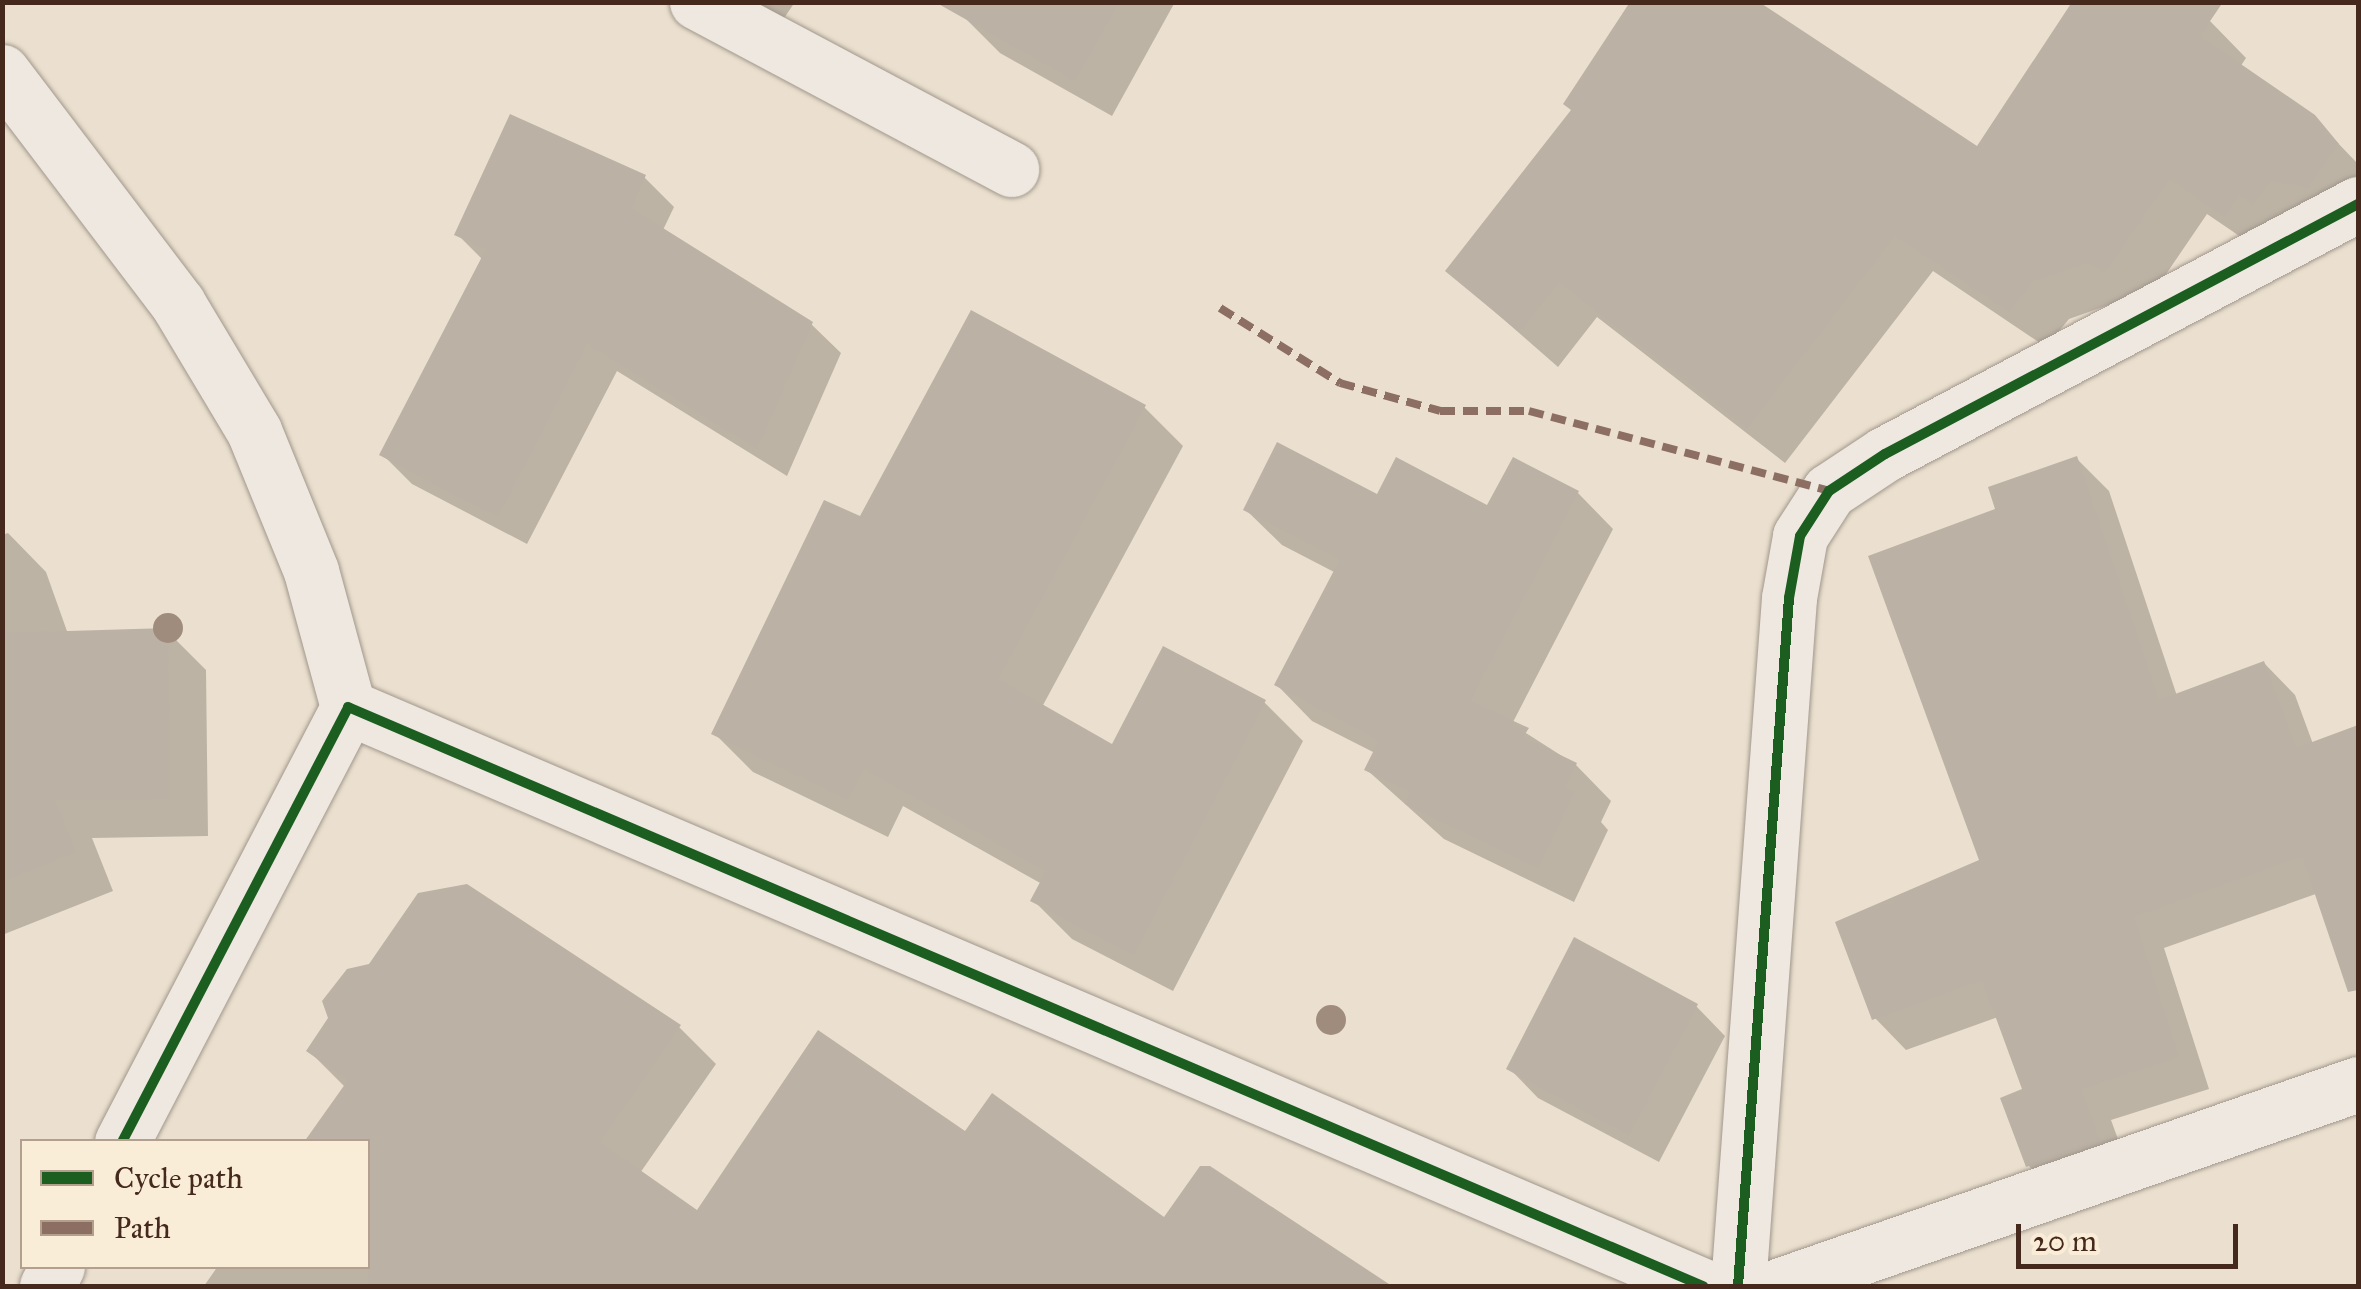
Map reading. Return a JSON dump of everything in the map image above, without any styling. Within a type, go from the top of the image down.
[{"type":"street","points":[[697,2],[1011,169]]},
{"type":"street","points":[[2,72],[178,304],[254,431],[311,571],[348,706],[124,1139]]},
{"type":"street","points":[[1738,1286],[1789,598],[1800,536],[1829,491],[1885,454],[2358,204]]},
{"type":"street","points":[[348,706],[1703,1286]]},
{"type":"street","points":[[1778,1286],[2358,1084]]},
{"type":"building","points":[[935,2],[1119,2],[1075,81]]},
{"type":"building","points":[[1630,2],[1759,2],[1977,146],[2072,2],[2223,2],[2200,36],[2315,115],[2339,144],[2307,188],[2272,180],[2252,205],[2239,195],[2225,217],[2169,179],[2105,273],[2089,263],[2032,282],[2009,312],[1895,236],[1747,428],[1559,282],[1519,332],[1445,271],[1571,110],[1563,104]]},
{"type":"building","points":[[510,114],[646,175],[631,208],[813,322],[757,449],[587,344],[498,517],[379,455],[486,249],[454,235]]},
{"type":"building","points":[[971,310],[1146,405],[998,679],[1112,744],[1163,646],[1266,700],[1134,955],[1030,901],[1046,871],[864,769],[848,800],[711,734],[824,500],[860,516]]},
{"type":"building","points":[[1277,442],[1377,494],[1396,457],[1487,505],[1513,457],[1579,491],[1470,701],[1529,728],[1523,737],[1577,763],[1565,788],[1574,792],[1538,868],[1405,804],[1411,792],[1364,770],[1379,740],[1274,685],[1340,559],[1243,510]]},
{"type":"building","points":[[2077,456],[2159,700],[2264,661],[2296,748],[2358,725],[2358,990],[2348,992],[2302,856],[2134,917],[2179,1057],[2081,1089],[2100,1141],[2026,1167],[2000,1098],[2022,1089],[1982,980],[1872,1020],[1835,922],[1979,860],[1868,556],[1995,509],[1988,487]]},
{"type":"building","points":[[168,628],[170,799],[55,800],[76,852],[2,882],[2,633]]},
{"type":"building","points":[[467,884],[681,1025],[600,1142],[697,1210],[818,1030],[965,1131],[992,1093],[1164,1217],[1200,1166],[1210,1166],[1392,1286],[368,1286],[370,1139],[306,1139],[348,1080],[306,1051],[328,1018],[322,1001],[347,969],[369,964],[418,893]]},
{"type":"building","points":[[1574,937],[1698,1004],[1629,1135],[1506,1069]]},
{"type":"marked path","points":[[1220,308],[1340,383],[1440,411],[1529,411],[1829,491]]},
{"type":"cycle path","points":[[1738,1286],[1789,598],[1800,536],[1829,491],[1885,454],[2358,204]]},
{"type":"cycle path","points":[[124,1139],[348,707],[1703,1286]]}]
